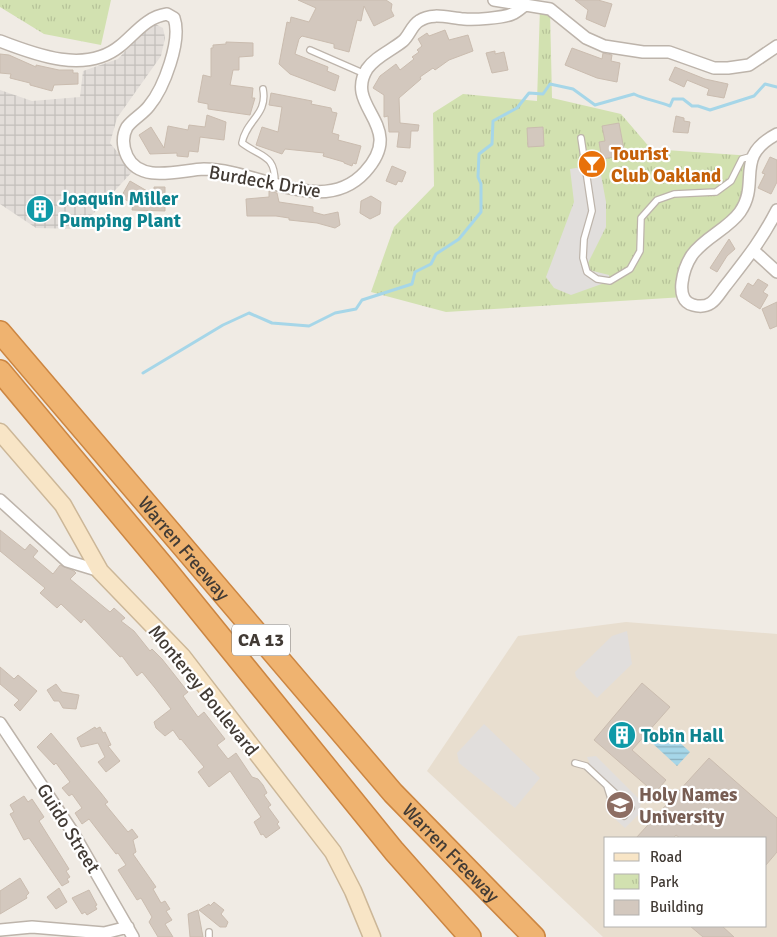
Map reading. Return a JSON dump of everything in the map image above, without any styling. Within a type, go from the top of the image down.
[{"type":"highway","name":"Warren Freeway","points":[[0,332],[393,793],[534,937]]},
{"type":"highway","name":"Warren Freeway","points":[[0,371],[168,572],[388,844],[470,937]]},
{"type":"street","points":[[494,0],[550,9],[586,38],[604,46],[644,52],[669,52],[714,68],[749,65],[777,46]]},
{"type":"street","points":[[365,74],[375,60],[405,39],[418,21],[432,16],[466,19],[512,14],[525,6]]},
{"type":"street","name":"Burdeck Drive","points":[[0,41],[57,59],[83,60],[101,57],[119,47],[149,20],[167,14],[174,18],[176,38],[159,92],[148,107],[128,127],[124,137],[124,148],[128,158],[146,172],[161,173],[205,169],[237,173],[305,192],[323,194],[341,190],[357,181],[376,160],[381,143],[380,133],[364,98],[362,88],[365,74]]},
{"type":"street","points":[[777,134],[757,148],[753,156],[745,202],[740,212],[706,240],[692,256],[684,272],[682,286],[684,297],[690,304],[701,307],[713,302],[754,251],[777,210]]},
{"type":"street","points":[[754,251],[777,272]]},
{"type":"street","name":"Monterey Boulevard","points":[[0,432],[63,505],[100,571],[182,656],[333,852],[353,890],[372,937]]},
{"type":"street","points":[[0,500],[67,561],[100,571]]},
{"type":"street","name":"Guido Street","points":[[0,723],[72,830],[131,932]]},
{"type":"street","points":[[0,930],[32,927],[104,933],[131,932]]},
{"type":"lane","points":[[310,50],[365,74]]},
{"type":"lane","points":[[263,89],[265,99],[261,112],[244,132],[242,143],[254,152],[269,159],[275,167],[275,183]]},
{"type":"lane","points":[[582,138],[592,211],[584,239],[583,258],[587,272],[597,280],[610,281],[630,270],[640,251],[641,218],[657,200],[674,194],[716,192],[731,181],[742,159],[753,156]]},
{"type":"lane","points":[[575,763],[586,766],[631,808],[624,816],[612,806],[607,786]]},
{"type":"shaded area","name":"Joaquin Miller Pumping Plant","points":[[155,24],[163,28],[165,38],[161,56],[117,118],[110,143],[133,171],[79,229],[36,228],[0,204],[0,90],[32,101],[80,97],[83,71],[118,59],[147,27]]},
{"type":"shaded area","points":[[599,164],[606,202],[606,227],[585,269],[609,275],[610,281],[571,295],[554,288],[546,277],[574,202],[570,169]]},
{"type":"shaded area","name":"Holy Names University","points":[[626,622],[777,634],[777,937],[603,937],[427,771],[518,636]]},
{"type":"shaded area","points":[[627,631],[632,664],[597,698],[576,677],[575,672],[612,636]]},
{"type":"shaded area","points":[[484,724],[540,778],[515,808],[459,763],[457,753]]},
{"type":"shaded area","points":[[596,756],[641,801],[639,814],[625,828],[606,811],[607,793],[595,777],[587,757]]},
{"type":"green space","points":[[0,0],[111,0],[101,45],[44,34],[0,7]]},
{"type":"green space","name":"Tourist Club Oakland","points":[[540,7],[550,9],[552,98],[621,114],[651,149],[753,156],[745,202],[692,256],[684,297],[446,312],[371,292],[394,227],[434,186],[433,113],[463,94],[537,101]]},
{"type":"water","points":[[664,728],[690,752],[677,766],[651,742]]},
{"type":"building","points":[[298,0],[386,0],[392,4],[391,10],[394,16],[374,26],[364,6],[361,21],[357,20],[349,52],[334,48],[334,44],[302,36],[299,39],[295,54],[328,67],[327,71],[339,76],[335,91],[290,74],[279,64],[287,22],[290,23],[291,17],[309,22],[316,8]]},
{"type":"building","points":[[575,0],[598,0],[612,4],[605,27],[586,19],[588,10]]},
{"type":"building","points":[[445,30],[449,40],[468,35],[473,51],[449,60],[435,70],[433,68],[420,77],[421,79],[399,98],[400,123],[419,125],[418,131],[411,131],[410,148],[397,147],[399,132],[389,132],[388,116],[384,117],[384,95],[373,88],[380,76],[396,64],[400,70],[414,59],[412,57],[419,52],[417,50],[422,46],[418,39],[427,33],[429,36]]},
{"type":"building","points":[[226,42],[253,43],[253,56],[239,57],[239,70],[233,70],[230,85],[253,88],[252,98],[255,98],[250,115],[208,109],[208,104],[198,102],[203,75],[211,77],[211,48],[213,48],[213,45],[226,44]]},
{"type":"building","points":[[572,48],[602,59],[603,53],[612,55],[611,61],[620,63],[617,82],[597,78],[565,65]]},
{"type":"building","points":[[495,51],[495,54],[504,52],[508,70],[492,73],[486,53]]},
{"type":"building","points":[[0,54],[9,55],[36,67],[36,65],[59,70],[73,70],[73,73],[78,73],[78,84],[54,85],[52,91],[10,78],[11,74],[0,73]]},
{"type":"building","points":[[675,67],[705,79],[728,84],[724,98],[707,95],[709,89],[687,80],[684,87],[669,80]]},
{"type":"building","points":[[271,93],[312,101],[311,104],[331,108],[332,112],[337,113],[332,133],[339,135],[338,140],[361,146],[356,164],[353,163],[352,166],[323,156],[324,153],[285,149],[282,154],[256,145],[262,127],[278,132],[282,107],[269,105]]},
{"type":"building","points":[[207,115],[226,122],[224,140],[200,137],[198,152],[189,151],[188,157],[177,156],[177,153],[150,154],[139,135],[151,127],[164,148],[168,126],[188,130],[189,125],[205,127]]},
{"type":"building","points":[[676,116],[690,122],[688,133],[673,132]]},
{"type":"building","points":[[619,123],[625,155],[602,159],[599,142],[605,141],[602,126]]},
{"type":"building","points":[[543,127],[544,146],[528,147],[527,128]]},
{"type":"building","points":[[770,157],[777,160],[777,182],[771,194],[758,188],[765,174],[762,173]]},
{"type":"building","points":[[392,166],[406,172],[402,182],[398,181],[396,185],[386,181]]},
{"type":"building","points":[[130,181],[154,195],[154,187],[165,187],[165,211],[132,210],[133,204],[121,197]]},
{"type":"building","points":[[269,191],[277,193],[279,202],[313,207],[313,212],[324,215],[338,212],[340,225],[335,228],[276,216],[247,216],[246,199],[269,197]]},
{"type":"building","points":[[371,196],[381,202],[380,214],[370,219],[360,213],[361,201]]},
{"type":"building","name":"Joaquin Miller Pumping Plant","points":[[34,202],[49,207],[46,217],[31,212]]},
{"type":"building","points":[[729,239],[735,249],[727,256],[717,272],[710,268]]},
{"type":"building","points":[[758,279],[768,285],[763,292],[768,295],[760,309],[740,296],[748,283],[753,286]]},
{"type":"building","points":[[777,302],[777,326],[770,329],[762,309]]},
{"type":"building","points":[[0,530],[25,550],[30,544],[38,551],[33,557],[53,574],[60,565],[74,571],[76,573],[70,579],[110,612],[114,608],[125,618],[121,621],[134,631],[150,651],[152,649],[162,659],[188,692],[183,696],[198,717],[204,712],[225,739],[217,745],[228,759],[236,753],[252,777],[258,779],[263,785],[267,793],[264,795],[271,805],[268,807],[279,822],[277,824],[280,828],[266,838],[263,834],[261,835],[254,822],[261,817],[230,771],[209,787],[198,772],[204,767],[173,730],[165,736],[156,728],[154,722],[171,709],[142,672],[137,676],[122,656],[120,657],[84,619],[81,623],[61,604],[57,608],[40,593],[45,588],[0,551]]},
{"type":"building","points":[[0,667],[14,679],[18,675],[37,691],[20,711],[14,705],[19,700],[0,684]]},
{"type":"building","name":"Tobin Hall","points":[[642,683],[670,707],[632,750],[666,780],[655,793],[594,740]]},
{"type":"building","points":[[56,684],[62,692],[79,695],[76,709],[63,708],[59,701],[54,701],[47,690]]},
{"type":"building","points":[[95,727],[96,729],[100,727],[103,733],[105,732],[111,745],[108,746],[120,761],[106,772],[98,762],[105,757],[98,743],[81,747],[77,738]]},
{"type":"building","points":[[51,733],[108,802],[105,804],[128,832],[132,829],[138,837],[133,840],[136,852],[133,854],[156,887],[153,889],[161,903],[165,901],[170,909],[166,911],[172,920],[165,924],[173,937],[158,937],[149,922],[152,917],[141,898],[137,900],[118,870],[126,865],[118,853],[116,854],[89,819],[82,824],[75,813],[82,808],[72,794],[69,796],[62,788],[70,782],[56,763],[54,765],[37,747]]},
{"type":"building","points":[[709,758],[777,818],[777,852],[767,864],[767,837],[679,837],[676,835],[674,837],[637,837]]},
{"type":"building","points":[[24,796],[28,802],[32,799],[44,817],[39,821],[69,869],[66,871],[70,877],[67,879],[69,882],[62,886],[29,838],[24,840],[10,814],[14,812],[10,805]]},
{"type":"building","points":[[20,878],[29,893],[26,896],[27,898],[0,914],[0,891]]},
{"type":"building","points":[[59,888],[67,902],[56,909],[47,897]]},
{"type":"building","points":[[89,890],[97,905],[95,906],[97,909],[87,915],[85,912],[82,914],[72,898]]},
{"type":"building","points":[[214,902],[224,910],[221,914],[228,922],[226,927],[220,927],[199,910],[209,904],[210,906]]},
{"type":"building","points":[[198,910],[203,937],[190,937],[188,914]]},
{"type":"building","points":[[691,927],[723,927],[734,937],[703,937]]},
{"type":"waterway","points":[[143,373],[223,325],[249,313],[272,323],[309,326],[335,313],[356,309],[362,300],[412,284],[415,272],[431,264],[436,254],[459,239],[481,212],[481,184],[478,177],[479,154],[492,144],[493,121],[517,108],[529,93],[543,94],[550,84],[573,89],[595,105],[634,94],[670,106],[673,99],[683,99],[692,106],[710,110],[754,96],[765,84],[777,87]]},
{"type":"place","name":"Tourist Club Oakland","points":[[592,164]]},
{"type":"place","name":"Joaquin Miller Pumping Plant","points":[[40,209]]},
{"type":"place","name":"Tobin Hall","points":[[622,735]]},
{"type":"place","name":"Holy Names University","points":[[620,805]]}]
